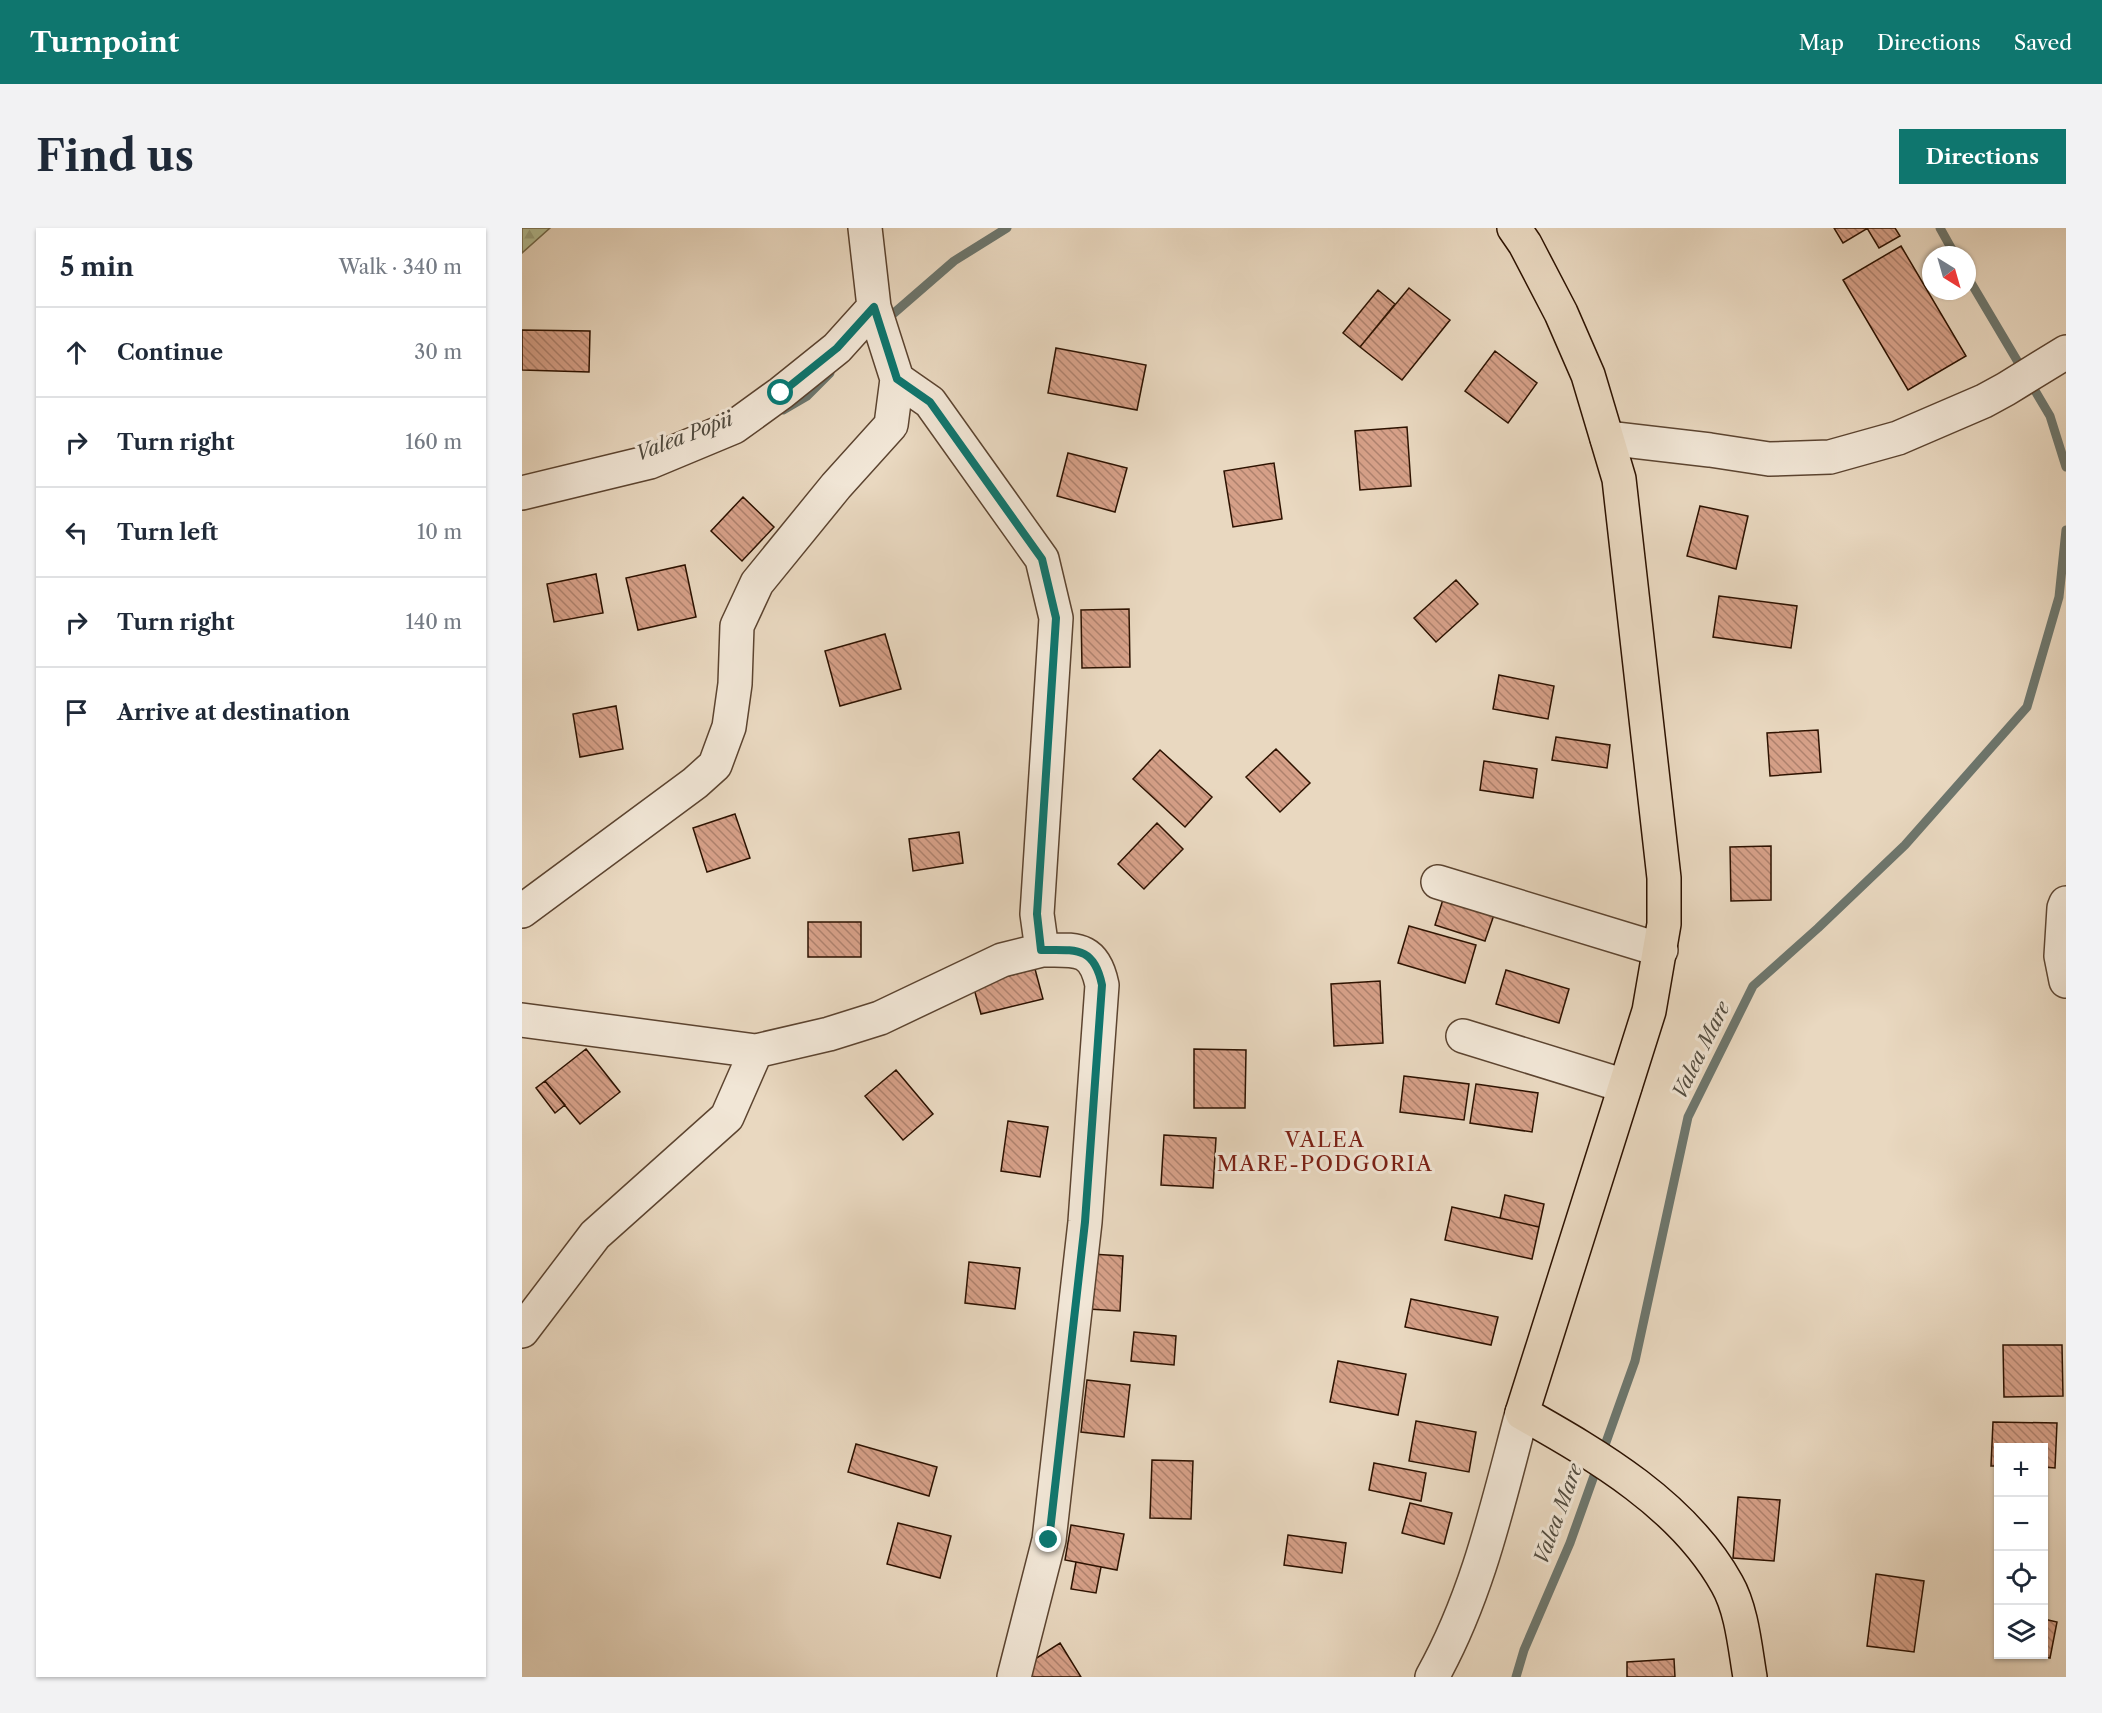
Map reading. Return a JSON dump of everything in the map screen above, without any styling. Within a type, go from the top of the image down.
[{"type":"main road","points":[[1514,228],[1525,244],[1561,313],[1588,375],[1619,479],[1664,878],[1664,924],[1649,1011],[1522,1413],[1647,1492],[1696,1537],[1728,1585],[1741,1624],[1750,1677]]},
{"type":"street","points":[[522,911],[660,809],[715,765],[729,727],[735,684],[737,626],[757,583],[836,486],[891,425],[897,379],[878,319],[865,228]]},
{"type":"street","points":[[522,493],[650,462],[734,426],[878,319]]},
{"type":"street","points":[[1607,438],[1769,459],[1830,457],[1898,438],[2008,388],[2059,356]]},
{"type":"street","points":[[897,379],[930,402],[1042,559],[1056,618],[1037,914],[1041,950]]},
{"type":"street","points":[[1438,882],[1661,950]]},
{"type":"street","points":[[2066,903],[2061,956],[2066,981]]},
{"type":"street","points":[[522,1020],[756,1052],[829,1034],[880,1018],[1002,960],[1041,950],[1077,950],[1091,957],[1099,969],[1102,985],[1085,1222],[1049,1540],[1014,1677]]},
{"type":"street","points":[[1463,1036],[1625,1086]]},
{"type":"street","points":[[522,1331],[595,1235],[727,1117],[756,1052]]},
{"type":"street","points":[[1432,1677],[1450,1644],[1480,1567],[1522,1413]]},
{"type":"green space","points":[[522,228],[550,228],[522,253]]},
{"type":"building","points":[[1834,228],[1868,228],[1843,243]]},
{"type":"building","points":[[1867,228],[1895,228],[1900,236],[1879,248]]},
{"type":"building","points":[[1901,246],[1922,282],[1922,300],[1933,300],[1966,356],[1908,390],[1843,280]]},
{"type":"building","points":[[1409,288],[1450,320],[1402,380],[1360,347]]},
{"type":"building","points":[[1378,290],[1395,304],[1360,347],[1343,333]]},
{"type":"building","points":[[522,330],[590,331],[589,372],[522,370]]},
{"type":"building","points":[[1056,348],[1146,365],[1137,410],[1048,393]]},
{"type":"building","points":[[1495,351],[1537,383],[1508,423],[1465,391]]},
{"type":"building","points":[[1407,427],[1411,486],[1360,490],[1355,431]]},
{"type":"building","points":[[1068,453],[1127,468],[1115,512],[1057,496]]},
{"type":"building","points":[[1274,463],[1282,519],[1233,527],[1224,471]]},
{"type":"building","points":[[743,497],[774,527],[742,561],[711,531]]},
{"type":"building","points":[[1700,506],[1748,516],[1736,569],[1687,556]]},
{"type":"building","points":[[685,565],[696,617],[638,630],[626,578]]},
{"type":"building","points":[[596,574],[603,613],[554,622],[547,584]]},
{"type":"building","points":[[1456,580],[1478,604],[1436,642],[1414,618]]},
{"type":"building","points":[[1719,596],[1797,606],[1791,648],[1713,637]]},
{"type":"building","points":[[1129,609],[1130,667],[1082,668],[1081,610]]},
{"type":"building","points":[[885,634],[901,689],[840,706],[825,651]]},
{"type":"building","points":[[1499,675],[1554,686],[1548,719],[1493,709]]},
{"type":"building","points":[[616,706],[623,749],[580,757],[573,714]]},
{"type":"building","points":[[1818,730],[1821,772],[1770,776],[1767,733]]},
{"type":"building","points":[[1556,737],[1610,745],[1607,768],[1552,760]]},
{"type":"building","points":[[1276,749],[1310,783],[1280,812],[1246,777]]},
{"type":"building","points":[[1160,750],[1212,797],[1185,827],[1133,779]]},
{"type":"building","points":[[1484,761],[1537,769],[1533,798],[1480,790]]},
{"type":"building","points":[[735,814],[750,858],[707,872],[693,828]]},
{"type":"building","points":[[1157,823],[1183,849],[1144,889],[1118,864]]},
{"type":"building","points":[[959,832],[963,863],[913,871],[909,839]]},
{"type":"building","points":[[1771,846],[1771,900],[1731,901],[1730,847]]},
{"type":"building","points":[[1445,893],[1496,909],[1485,941],[1435,925]]},
{"type":"building","points":[[808,922],[861,922],[861,957],[808,957]]},
{"type":"building","points":[[1409,926],[1476,945],[1465,983],[1398,963]]},
{"type":"building","points":[[1035,969],[1043,999],[981,1014],[973,985]]},
{"type":"building","points":[[1506,970],[1569,989],[1559,1023],[1496,1004]]},
{"type":"building","points":[[1380,981],[1383,1043],[1334,1046],[1331,984]]},
{"type":"building","points":[[586,1049],[620,1092],[580,1124],[545,1081]]},
{"type":"building","points":[[1194,1049],[1246,1050],[1245,1108],[1194,1108]]},
{"type":"building","points":[[896,1070],[933,1114],[903,1140],[865,1096]]},
{"type":"building","points":[[1404,1076],[1469,1084],[1464,1120],[1400,1112]]},
{"type":"building","points":[[545,1081],[565,1105],[555,1113],[536,1088]]},
{"type":"building","points":[[1476,1084],[1538,1093],[1532,1132],[1470,1123]]},
{"type":"building","points":[[1008,1121],[1048,1127],[1040,1177],[1001,1171]]},
{"type":"building","points":[[1164,1135],[1216,1138],[1213,1188],[1161,1185]]},
{"type":"building","points":[[1505,1195],[1544,1204],[1539,1227],[1500,1218]]},
{"type":"building","points":[[1452,1207],[1539,1227],[1532,1259],[1445,1240]]},
{"type":"building","points":[[1091,1254],[1123,1256],[1120,1311],[1089,1309]]},
{"type":"building","points":[[969,1262],[1020,1268],[1015,1309],[965,1303]]},
{"type":"building","points":[[1411,1299],[1498,1317],[1491,1345],[1405,1327]]},
{"type":"building","points":[[1134,1332],[1176,1336],[1174,1365],[1131,1361]]},
{"type":"building","points":[[2003,1345],[2062,1345],[2063,1396],[2004,1397]]},
{"type":"building","points":[[1338,1361],[1406,1374],[1398,1415],[1330,1402]]},
{"type":"building","points":[[1087,1380],[1130,1385],[1124,1437],[1081,1432]]},
{"type":"building","points":[[1416,1421],[1476,1432],[1469,1472],[1409,1461]]},
{"type":"building","points":[[1993,1422],[2057,1423],[2055,1468],[2048,1467],[2048,1443],[1994,1443],[1994,1466],[1991,1466]]},
{"type":"building","points":[[856,1444],[937,1467],[929,1496],[848,1472]]},
{"type":"building","points":[[1152,1460],[1193,1461],[1191,1519],[1150,1518]]},
{"type":"building","points":[[1374,1463],[1426,1473],[1421,1501],[1369,1490]]},
{"type":"building","points":[[1738,1497],[1780,1500],[1774,1561],[1733,1558]]},
{"type":"building","points":[[1410,1503],[1452,1513],[1444,1544],[1402,1533]]},
{"type":"building","points":[[898,1523],[951,1536],[940,1578],[887,1564]]},
{"type":"building","points":[[1071,1525],[1124,1534],[1117,1570],[1065,1560]]},
{"type":"building","points":[[1288,1535],[1346,1543],[1342,1573],[1284,1565]]},
{"type":"building","points":[[1076,1562],[1101,1567],[1096,1593],[1071,1589]]},
{"type":"building","points":[[1876,1574],[1924,1581],[1914,1652],[1867,1646]]},
{"type":"building","points":[[2048,1620],[2057,1622],[2050,1658],[2048,1658]]},
{"type":"building","points":[[1060,1643],[1081,1677],[1031,1677],[1024,1666]]},
{"type":"building","points":[[1674,1659],[1675,1677],[1627,1677],[1627,1662]]},
{"type":"waterway","name":"Valea Popii","points":[[886,320],[954,261],[1007,228]]},
{"type":"waterway","name":"Valea Mare","points":[[1940,228],[1950,246]]},
{"type":"waterway","name":"Valea Mare","points":[[1976,291],[2050,416],[2066,467]]},
{"type":"waterway","name":"Valea Popii","points":[[783,410],[807,396],[830,373]]},
{"type":"waterway","name":"Valea Mare","points":[[1516,1677],[1524,1650],[1570,1543],[1635,1361],[1688,1117],[1753,986],[1905,845],[2027,707],[2059,597],[2066,530]]},
{"type":"district","name":"VALEA MARE-PODGORIA","points":[[1325,1151]]},
{"type":"route","points":[[781,393],[837,348],[874,307],[897,379],[930,402],[1042,559],[1056,618],[1037,914],[1041,950],[1077,950],[1091,957],[1099,969],[1102,985],[1085,1222],[1049,1540]]}]
